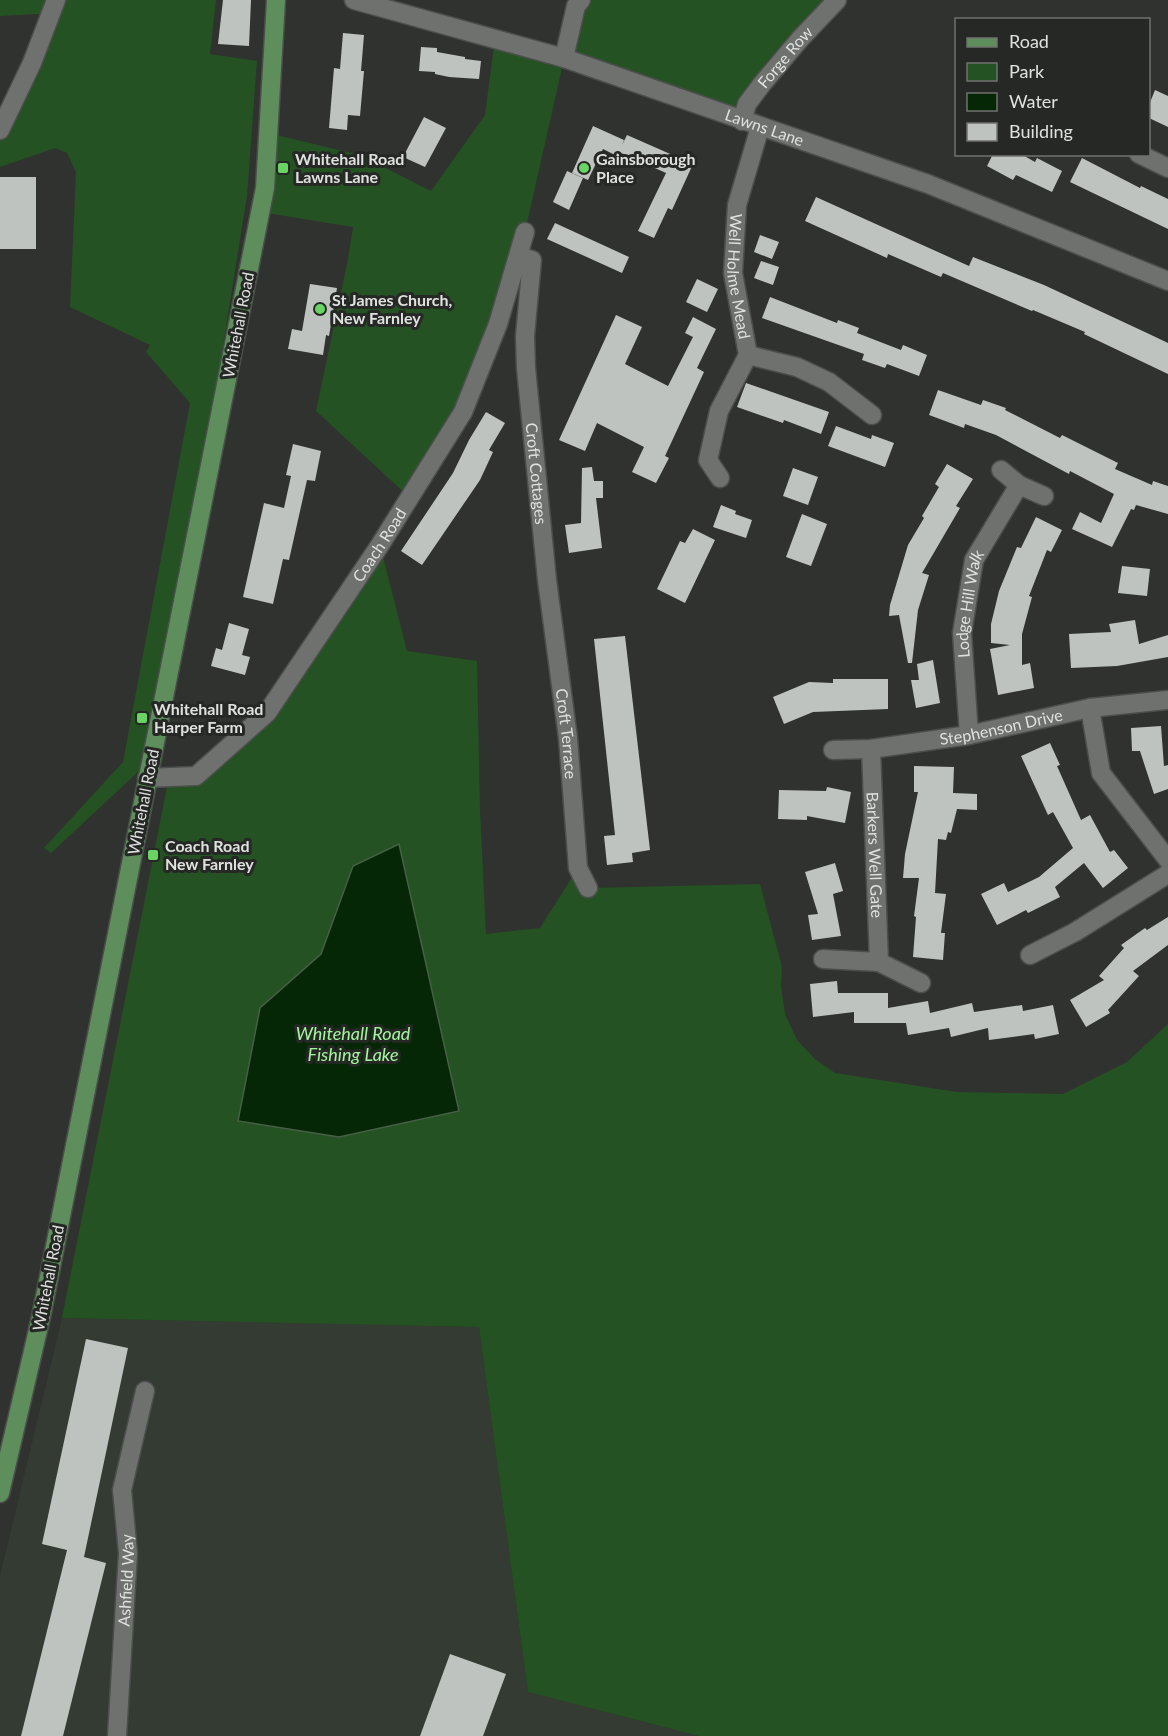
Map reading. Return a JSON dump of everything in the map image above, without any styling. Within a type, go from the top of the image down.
[{"type":"main road","name":"Whitehall Road","points":[[0,1493],[41,1317],[265,188],[276,0]]},
{"type":"street","points":[[0,130],[32,63],[56,0]]},
{"type":"street","name":"Lawns Lane","points":[[354,0],[564,58],[928,184],[1168,281]]},
{"type":"street","points":[[564,58],[576,6],[581,0]]},
{"type":"street","name":"Forge Row","points":[[751,124],[747,104],[800,39],[837,0]]},
{"type":"street","name":"Well Holme Mead","points":[[720,478],[708,460],[719,411],[748,355],[733,273],[738,205],[751,124]]},
{"type":"street","points":[[1143,156],[1168,168]]},
{"type":"street","name":"Coach Road","points":[[147,778],[196,776],[267,713],[369,562],[464,412],[498,324],[525,232]]},
{"type":"street","name":"Croft Cottages","points":[[519,256],[532,260],[525,336],[526,368],[546,580]]},
{"type":"street","name":"Well Holme Mead","points":[[748,355],[797,367],[829,382],[872,415]]},
{"type":"street","points":[[1001,470],[1019,485],[1044,496]]},
{"type":"street","name":"Lodge Hill Walk","points":[[969,735],[962,633],[974,560],[1019,485]]},
{"type":"street","name":"Croft Terrace","points":[[546,580],[568,738],[578,868],[588,888]]},
{"type":"street","name":"Stephenson Drive","points":[[833,750],[872,749],[969,735],[1090,708],[1168,700]]},
{"type":"street","points":[[1090,708],[1101,773],[1168,860]]},
{"type":"street","name":"Barkers Well Gate","points":[[872,749],[879,963]]},
{"type":"street","points":[[1030,955],[1075,932],[1168,874]]},
{"type":"street","points":[[823,959],[879,963],[921,982]]},
{"type":"street","name":"Ashfield Way","points":[[117,1736],[128,1553],[122,1490],[145,1391]]},
{"type":"shaded area","points":[[62,1318],[479,1327],[528,1692],[699,1736],[0,1736],[0,1576]]},
{"type":"green space","points":[[0,0],[216,0],[210,54],[257,61],[247,196],[220,364],[139,771],[51,853],[44,848],[123,762],[190,403],[146,352],[150,345],[70,307],[76,172],[67,153],[55,148],[0,167],[0,130],[54,2],[40,14],[0,16]]},
{"type":"green space","points":[[581,0],[837,0],[742,121],[564,59],[525,232],[498,324],[410,498],[316,411],[353,227],[260,212],[268,133],[360,155],[431,191],[485,115],[495,38],[564,58]]},
{"type":"green space","points":[[380,545],[407,651],[477,661],[480,809],[486,934],[540,928],[578,868],[588,888],[760,884],[782,967],[781,986],[785,1014],[797,1040],[815,1059],[835,1073],[957,1092],[1063,1094],[1127,1062],[1168,1024],[1168,1736],[699,1736],[528,1692],[479,1327],[62,1318],[169,777],[196,776],[267,713]],"holes":[[[353,866],[339,1137],[260,1008],[321,954]]]},
{"type":"water","name":"Whitehall Road Fishing Lake","points":[[399,844],[459,1111],[339,1137],[238,1121],[260,1008],[321,954],[353,866]]},
{"type":"building","points":[[223,0],[251,0],[249,46],[218,44]]},
{"type":"building","points":[[343,33],[364,35],[360,116],[348,115],[347,130],[329,128],[334,68],[340,69]]},
{"type":"building","points":[[421,47],[437,48],[437,52],[481,61],[479,79],[449,77],[435,74],[435,72],[419,71]]},
{"type":"building","points":[[1155,90],[1168,96],[1168,127],[1150,118],[1150,102]]},
{"type":"building","points":[[424,117],[446,128],[425,167],[403,157]]},
{"type":"building","points":[[593,126],[624,140],[622,145],[627,135],[693,164],[672,210],[668,208],[654,238],[638,231],[666,173],[619,152],[617,156],[603,149],[588,180],[572,173]]},
{"type":"building","points":[[992,156],[1024,156],[1035,162],[1037,158],[1062,171],[1052,192],[1016,175],[1013,180],[987,166]]},
{"type":"building","points":[[1082,158],[1140,188],[1141,186],[1168,199],[1168,229],[1070,182]]},
{"type":"building","points":[[567,171],[583,178],[569,210],[553,202]]},
{"type":"building","points":[[0,177],[36,177],[36,249],[0,249]]},
{"type":"building","points":[[816,197],[969,266],[973,257],[1044,285],[1168,343],[1168,374],[1084,334],[1085,332],[1033,310],[943,273],[941,277],[888,254],[887,258],[805,221]]},
{"type":"building","points":[[555,223],[629,257],[622,273],[547,239]]},
{"type":"building","points":[[760,235],[779,242],[772,259],[754,252]]},
{"type":"building","points":[[761,261],[779,267],[773,285],[754,278]]},
{"type":"building","points":[[697,279],[718,289],[707,312],[686,302]]},
{"type":"building","name":"St James Church, New Farnley","points":[[310,284],[337,288],[329,336],[326,335],[323,355],[288,349],[292,329],[302,331]]},
{"type":"building","points":[[770,297],[837,323],[838,320],[859,328],[857,333],[901,350],[903,345],[927,355],[919,376],[887,364],[885,368],[862,360],[864,354],[762,318]]},
{"type":"building","points":[[616,315],[642,327],[625,364],[668,386],[693,337],[685,333],[693,317],[716,329],[697,368],[704,372],[665,456],[669,458],[656,483],[632,472],[644,447],[597,423],[585,451],[559,440]]},
{"type":"building","points":[[746,383],[829,412],[821,434],[784,420],[783,423],[737,407]]},
{"type":"building","points":[[938,390],[981,405],[983,400],[1006,408],[1005,410],[1060,438],[1062,435],[1118,463],[1115,469],[1152,485],[1153,481],[1168,486],[1168,514],[1136,505],[1134,510],[1131,509],[1112,547],[1072,529],[1080,512],[1101,523],[1114,494],[1070,471],[1069,474],[996,435],[965,424],[964,428],[929,415]]},
{"type":"building","points":[[486,412],[505,423],[489,450],[493,452],[480,480],[422,565],[401,551],[453,473]]},
{"type":"building","points":[[836,426],[871,439],[872,435],[894,443],[885,467],[828,446]]},
{"type":"building","points":[[293,444],[321,451],[315,481],[307,480],[289,560],[283,559],[273,604],[243,597],[264,503],[284,508],[291,476],[286,475]]},
{"type":"building","points":[[947,464],[973,479],[956,506],[960,508],[922,573],[929,575],[918,610],[912,663],[908,663],[899,615],[889,616],[890,605],[908,545],[939,487],[935,484]]},
{"type":"building","points":[[592,467],[594,481],[603,481],[603,498],[596,498],[602,548],[569,553],[565,525],[581,523],[582,468]]},
{"type":"building","points":[[793,468],[818,477],[808,505],[783,496]]},
{"type":"building","points":[[721,505],[736,511],[735,514],[752,520],[746,538],[713,527]]},
{"type":"building","points":[[802,514],[827,524],[811,566],[786,557]]},
{"type":"building","points":[[1036,517],[1062,530],[1051,552],[1047,550],[1029,596],[1032,597],[1022,634],[1022,665],[1030,663],[1034,688],[998,695],[990,649],[1010,645],[991,643],[991,624],[999,591],[1017,547],[1021,548]]},
{"type":"building","points":[[693,529],[715,540],[685,603],[657,589],[680,541],[685,543]]},
{"type":"building","points":[[1122,566],[1150,569],[1147,596],[1118,593]]},
{"type":"building","points":[[1135,620],[1139,644],[1168,635],[1168,657],[1117,666],[1071,668],[1069,634],[1111,632],[1109,624]]},
{"type":"building","points":[[229,623],[249,629],[242,655],[250,657],[245,675],[211,666],[216,648],[222,650]]},
{"type":"building","points":[[625,636],[650,850],[632,853],[633,862],[607,865],[604,836],[615,835],[594,639]]},
{"type":"building","points":[[933,660],[940,703],[916,708],[911,680],[919,680],[917,664]]},
{"type":"building","points":[[833,679],[888,679],[888,709],[813,712],[784,724],[773,697],[809,682],[833,683]]},
{"type":"building","points":[[1161,726],[1164,766],[1168,765],[1168,789],[1154,794],[1140,751],[1132,751],[1131,728]]},
{"type":"building","points":[[1050,743],[1060,765],[1057,766],[1081,820],[1090,815],[1110,852],[1114,850],[1128,868],[1103,888],[1084,863],[1055,887],[1060,897],[1028,913],[1026,910],[997,925],[981,894],[1004,883],[1008,892],[1039,877],[1073,848],[1053,812],[1048,815],[1021,756]]},
{"type":"building","points":[[914,766],[954,767],[953,793],[977,794],[977,810],[957,809],[951,833],[948,832],[946,840],[938,839],[935,893],[946,894],[941,933],[945,933],[943,960],[913,957],[916,917],[914,916],[919,878],[903,878],[905,854],[918,792],[914,792]]},
{"type":"building","points":[[827,787],[851,792],[845,823],[807,816],[807,820],[778,819],[779,790],[826,791]]},
{"type":"building","points":[[835,863],[843,891],[833,894],[841,936],[812,940],[808,915],[818,914],[805,872]]},
{"type":"building","points":[[1168,917],[1168,945],[1133,971],[1139,976],[1108,1010],[1110,1013],[1086,1027],[1070,1000],[1104,980],[1099,976],[1124,948],[1121,945],[1145,928],[1147,930]]},
{"type":"building","points":[[837,981],[838,993],[888,993],[888,1008],[928,1001],[930,1013],[972,1003],[974,1012],[1022,1005],[1023,1011],[1053,1005],[1059,1034],[1035,1039],[1034,1034],[989,1040],[988,1028],[951,1037],[949,1028],[908,1035],[906,1023],[854,1023],[854,1012],[813,1017],[810,984]]},
{"type":"building","points":[[86,1339],[128,1348],[84,1557],[106,1563],[63,1736],[21,1736],[67,1550],[42,1544]]},
{"type":"building","points":[[450,1654],[506,1674],[483,1736],[420,1736]]},
{"type":"place","name":"Whitehall Road Lawns Lane","points":[[283,168]]},
{"type":"place","name":"Gainsborough Place","points":[[584,168]]},
{"type":"place","name":"St James Church, New Farnley","points":[[320,309]]},
{"type":"place","name":"Whitehall Road Harper Farm","points":[[142,718]]},
{"type":"place","name":"Coach Road New Farnley","points":[[153,855]]}]
